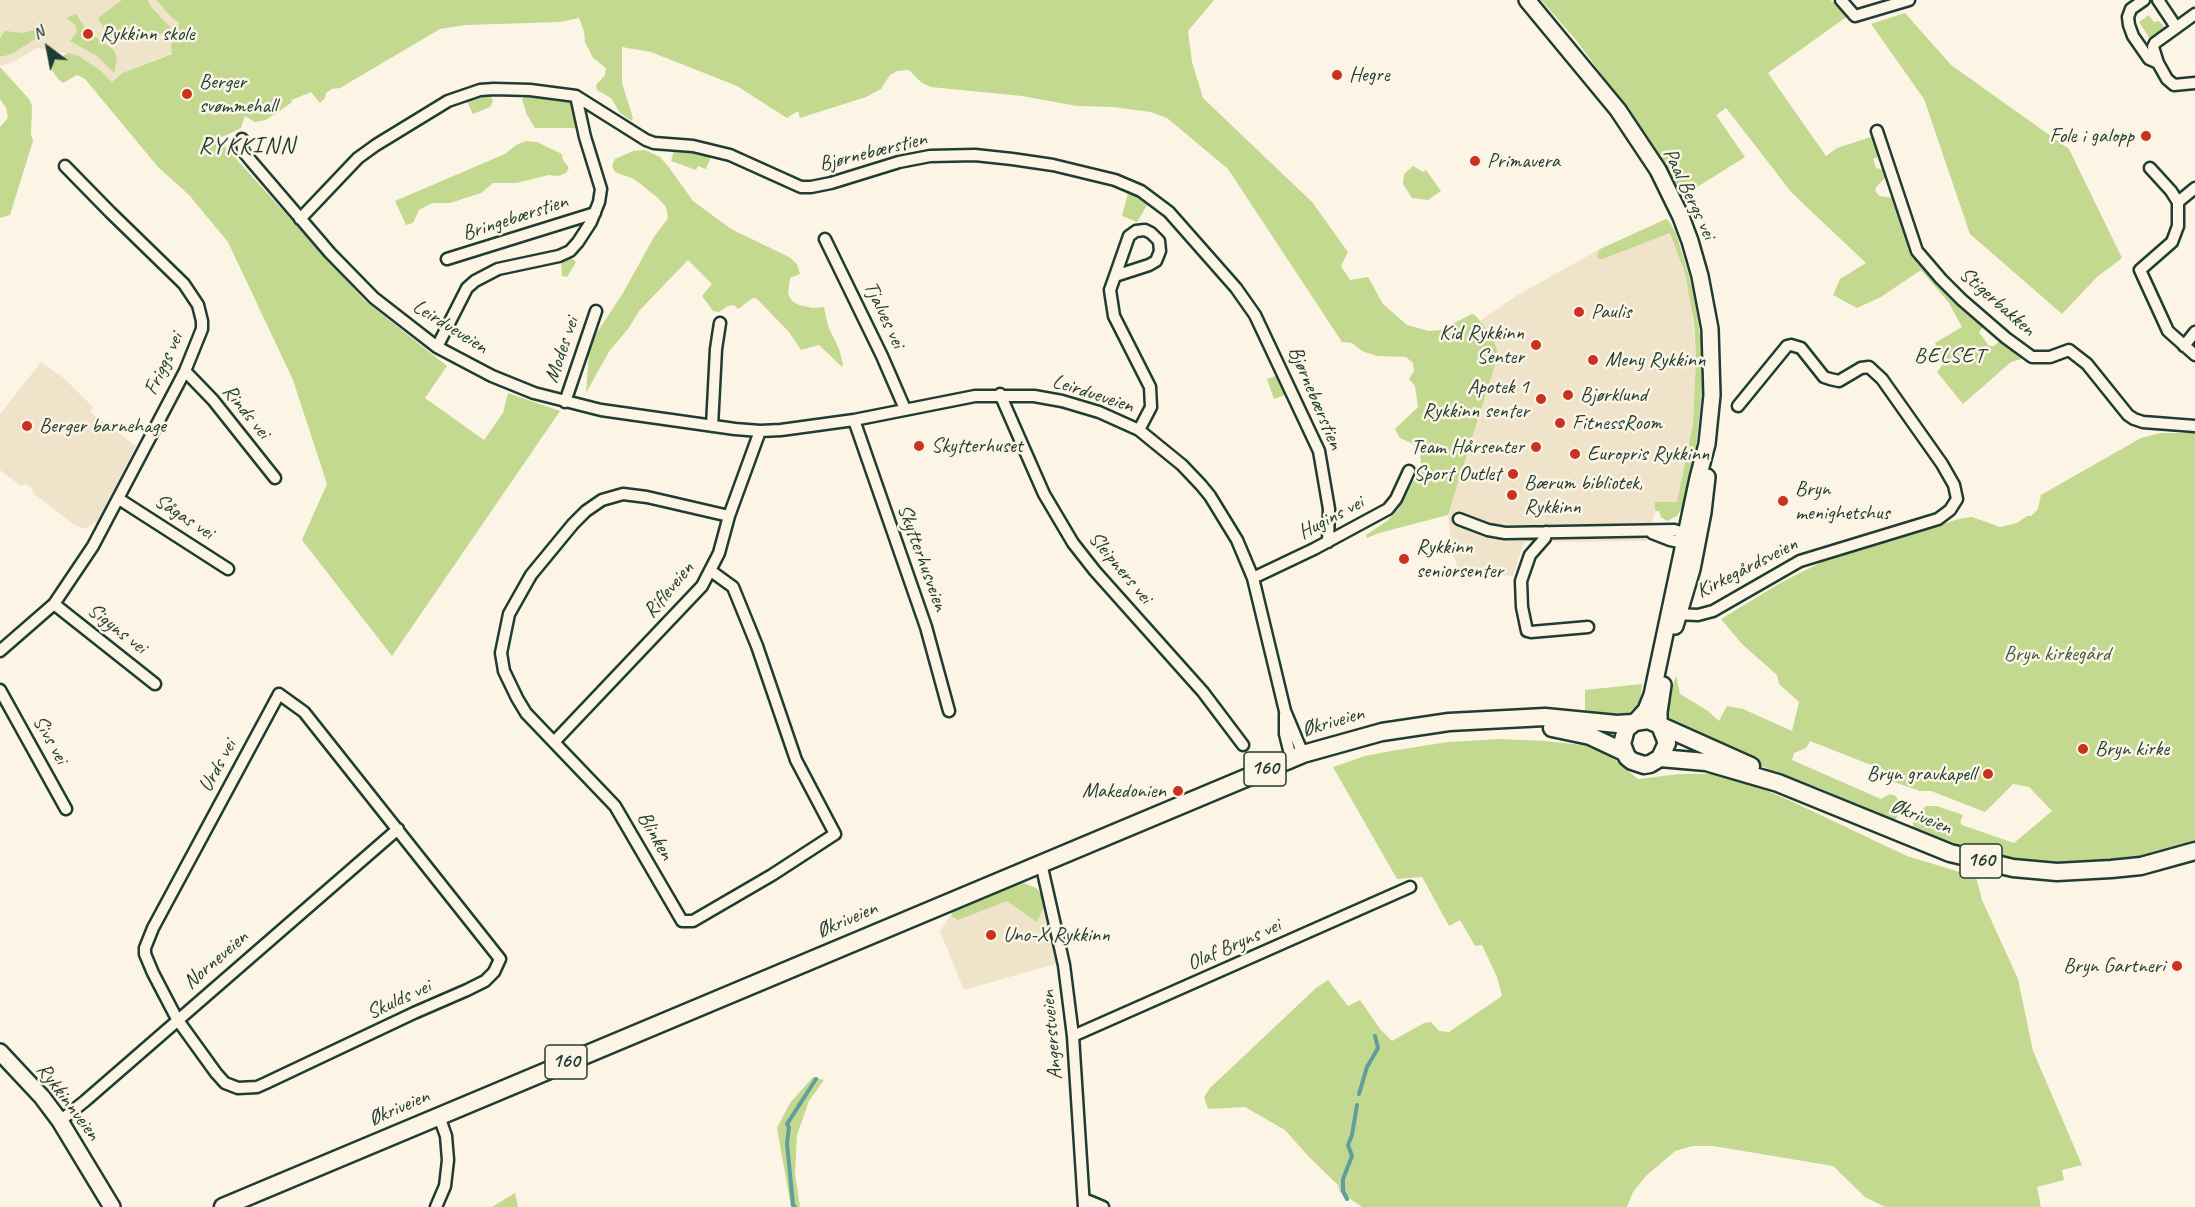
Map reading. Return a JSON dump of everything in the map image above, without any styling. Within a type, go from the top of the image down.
[{"type":"main road","name":"Økriveien","points":[[223,1207],[1297,756],[1382,732],[1449,722],[1545,717],[1617,724],[1633,722]]},
{"type":"main road","name":"Økriveien","points":[[1501,719],[1577,732],[1624,752]]},
{"type":"main road","name":"160","points":[[1633,722],[1648,720],[1660,727]]},
{"type":"main road","points":[[1624,752],[1622,736],[1633,722]]},
{"type":"main road","name":"Økriveien","points":[[1660,727],[1731,756],[1778,783]]},
{"type":"main road","points":[[1660,727],[1666,735],[1667,743],[1660,758]]},
{"type":"main road","name":"160","points":[[1624,752],[1632,761],[1644,765],[1660,758]]},
{"type":"main road","name":"Økriveien","points":[[1660,758],[1706,762],[1778,783],[1950,853],[2013,868],[2057,872],[2111,869],[2141,866],[2195,851]]},
{"type":"street","name":"Paal Bergs vei","points":[[1527,0],[1572,52],[1639,139],[1658,170],[1681,217],[1700,276],[1710,329],[1712,395],[1707,444],[1706,489],[1689,538],[1674,614],[1659,712],[1660,727]]},
{"type":"street","points":[[1841,0],[1855,16],[1909,0]]},
{"type":"street","points":[[2144,0],[2131,9],[2128,17],[2129,25],[2133,36],[2149,59],[2158,63]]},
{"type":"street","points":[[2158,0],[2176,27]]},
{"type":"street","points":[[2195,14],[2155,43],[2153,47],[2158,63],[2174,86],[2195,83]]},
{"type":"street","name":"Bjørnebærstien","points":[[300,219],[364,153],[454,98],[480,90],[494,89],[530,90],[576,96],[646,140],[654,143],[693,146],[730,155],[801,187],[831,183],[899,162],[928,156],[975,155],[1062,167],[1102,176],[1141,190],[1159,203],[1193,237],[1236,288],[1255,315],[1319,451],[1329,509],[1328,543]]},
{"type":"street","name":"Bringebærstien","points":[[437,347],[467,288],[475,281],[498,269],[551,259],[570,251],[585,232],[594,213],[601,189],[585,137],[576,96]]},
{"type":"street","name":"Stigerbakken","points":[[1878,131],[1917,251],[1962,300],[2032,357],[2050,357],[2069,350],[2087,364],[2128,416],[2143,422],[2195,426]]},
{"type":"street","name":"Leirdueveien","points":[[242,139],[243,151],[300,219],[357,283],[396,317],[437,347],[492,376],[534,393],[601,410],[760,431],[854,420],[959,399],[1000,394],[1034,396],[1062,401],[1099,412],[1139,430],[1182,465],[1210,496],[1237,540],[1253,578],[1297,756]]},
{"type":"street","name":"Friggs vei","points":[[0,651],[54,604],[93,546],[185,371],[202,329],[201,314],[194,297],[173,271],[65,166]]},
{"type":"street","points":[[2150,168],[2178,202],[2178,226],[2172,242],[2140,270],[2168,331],[2195,355]]},
{"type":"street","points":[[2178,202],[2194,189]]},
{"type":"street","name":"Bringebærstien","points":[[447,259],[594,213]]},
{"type":"street","points":[[1115,276],[1156,261],[1160,251],[1159,241],[1145,230],[1136,231],[1129,236],[1110,290],[1114,316],[1145,375],[1152,395],[1151,407],[1139,430]]},
{"type":"street","name":"Tjalves vei","points":[[825,239],[905,409]]},
{"type":"street","name":"Modes vei","points":[[565,402],[596,311]]},
{"type":"street","points":[[712,426],[716,349],[720,322]]},
{"type":"street","points":[[2184,346],[2195,332]]},
{"type":"street","name":"Kirkegårdsveien","points":[[1674,614],[1698,615],[1713,611],[1784,570],[1810,558],[1927,524],[1946,514],[1957,499],[1954,486],[1942,464],[1882,379],[1869,367],[1861,368],[1839,381],[1830,380],[1801,348],[1791,345],[1738,406]]},
{"type":"street","name":"Rinds vei","points":[[185,371],[213,400],[275,478]]},
{"type":"street","name":"Sleipners vei","points":[[1000,394],[1044,494],[1073,543],[1095,571],[1203,692],[1243,745]]},
{"type":"street","name":"Skytterhusveien","points":[[854,420],[924,619],[949,711]]},
{"type":"street","name":"Rifleveien","points":[[554,742],[702,586],[719,553],[729,516],[760,431]]},
{"type":"street","name":"Hugins vei","points":[[1253,578],[1328,543],[1388,509],[1396,499],[1409,471]]},
{"type":"street","name":"Blinken","points":[[711,571],[733,587],[796,759],[835,834],[772,875],[693,921],[682,921],[615,806],[526,713],[504,671],[501,653],[508,614],[531,575],[573,524],[602,500],[623,494],[647,497],[729,516]]},
{"type":"street","name":"Sågas vei","points":[[119,499],[228,568]]},
{"type":"street","points":[[1459,519],[1488,530],[1505,533],[1674,530],[1689,538]]},
{"type":"street","points":[[1546,532],[1545,538],[1530,555],[1521,581],[1527,631],[1588,627]]},
{"type":"street","name":"Sigyns vei","points":[[54,604],[155,684]]},
{"type":"street","name":"Paal Bergs vei","points":[[1633,722],[1646,710],[1652,695],[1674,614]]},
{"type":"street","name":"Sivs vei","points":[[0,690],[66,809]]},
{"type":"street","name":"Urds vei","points":[[177,1019],[153,973],[145,954],[145,948],[153,928],[279,694],[304,712],[398,829]]},
{"type":"street","name":"Norneveien","points":[[60,1121],[398,829]]},
{"type":"street","name":"Skulds vei","points":[[177,1019],[225,1083],[238,1088],[257,1087],[485,981],[494,972],[500,959],[398,829]]},
{"type":"street","name":"Angerstveien","points":[[1041,863],[1064,964],[1073,1036],[1084,1203]]},
{"type":"street","name":"Olaf Bryns vei","points":[[1073,1036],[1410,887]]},
{"type":"street","name":"Rykkinnveien","points":[[0,1052],[42,1097],[60,1121],[112,1207]]},
{"type":"street","points":[[436,1207],[445,1186],[448,1160],[446,1136],[439,1116]]},
{"type":"street","name":"Rykkinnveien","points":[[97,1181],[104,1207]]},
{"type":"street","points":[[1084,1203],[1103,1207]]},
{"type":"shaded area","name":"Rykkinn skole","points":[[0,0],[156,0],[179,23],[171,45],[172,53],[122,73],[112,82],[101,71],[79,56],[37,48],[11,63],[0,66]]},
{"type":"shaded area","points":[[1670,233],[1685,273],[1690,297],[1696,356],[1693,424],[1677,503],[1655,502],[1655,511],[1647,541],[1524,542],[1513,576],[1460,572],[1453,556],[1448,515],[1495,365],[1497,350],[1492,336],[1480,321],[1516,296],[1600,249],[1597,255],[1603,259]]},
{"type":"shaded area","points":[[41,362],[64,378],[93,407],[90,412],[136,446],[98,520],[85,529],[73,524],[33,493],[26,484],[21,486],[0,470],[0,414]]},
{"type":"shaded area","points":[[1025,882],[1036,888],[1042,896],[1058,963],[964,990],[940,931],[955,909]]},
{"type":"green space","points":[[122,0],[148,0],[151,7],[171,28],[152,39],[110,38],[98,18]]},
{"type":"green space","points":[[156,0],[1214,0],[1188,31],[1192,62],[1203,98],[1312,202],[1348,252],[1341,266],[1350,280],[1368,277],[1383,304],[1407,325],[1429,331],[1440,330],[1472,314],[1492,336],[1497,350],[1495,365],[1448,515],[1367,538],[1366,535],[1387,521],[1398,510],[1421,467],[1420,451],[1413,444],[1400,438],[1395,429],[1418,407],[1415,386],[1409,379],[1414,371],[1413,363],[1406,357],[1377,356],[1362,351],[1352,343],[1342,342],[1228,169],[1167,118],[1151,112],[1113,107],[1077,106],[1022,96],[931,87],[922,83],[909,70],[897,71],[890,75],[881,89],[866,97],[800,118],[798,111],[787,118],[737,86],[651,52],[622,47],[622,83],[633,118],[631,121],[620,113],[611,98],[597,90],[596,85],[605,75],[606,68],[593,58],[585,42],[579,18],[560,22],[465,25],[440,29],[340,88],[332,89],[326,93],[320,103],[311,92],[292,100],[266,120],[255,122],[245,116],[241,128],[218,139],[365,301],[447,366],[425,398],[484,440],[503,413],[508,393],[560,411],[392,656],[302,540],[327,484],[293,380],[228,242],[189,195],[158,167],[85,79],[77,75],[63,83],[50,67],[56,60],[68,53],[79,56],[101,71],[112,82],[122,73],[172,54],[171,45],[179,23]]},
{"type":"green space","points":[[1541,0],[1830,0],[1842,7],[1848,15],[1845,18],[1768,73],[1826,156],[1837,148],[1874,136],[1882,155],[1873,159],[1876,168],[1885,170],[1887,176],[1875,190],[1879,196],[1894,198],[1910,244],[1983,327],[1979,332],[1989,346],[1994,346],[2001,340],[2024,356],[2011,362],[1963,404],[1937,372],[1945,361],[1935,343],[1962,327],[1949,303],[1921,270],[1881,297],[1857,308],[1833,295],[1840,279],[1866,263],[1792,193],[1726,108],[1716,115],[1745,157],[1683,196],[1656,149],[1639,125],[1576,40]]},
{"type":"green space","points":[[1905,13],[1951,65],[2069,149],[2122,258],[2097,277],[2062,314],[1970,234],[1924,99],[1871,24]]},
{"type":"green space","points":[[76,14],[87,31],[114,50],[117,58],[114,73],[97,56],[70,41],[77,32],[75,25],[66,18]]},
{"type":"green space","points":[[2149,15],[2154,22],[2159,21],[2165,28],[2150,39],[2139,22]]},
{"type":"green space","points":[[37,29],[41,35],[15,52],[0,56],[0,38],[5,31],[23,33]]},
{"type":"green space","points":[[0,67],[29,99],[32,106],[31,135],[33,141],[10,215],[0,218],[0,127],[8,118],[6,108],[0,99]]},
{"type":"green space","points":[[489,93],[493,101],[490,107],[473,114],[465,97]]},
{"type":"green space","points":[[528,93],[564,97],[574,101],[577,128],[535,128],[527,115],[522,99]]},
{"type":"green space","points":[[526,141],[537,142],[562,154],[569,168],[566,173],[516,183],[493,183],[481,193],[450,203],[433,203],[426,206],[419,210],[413,223],[406,225],[395,201],[505,154],[516,145]]},
{"type":"green space","points":[[645,150],[660,157],[693,201],[731,229],[789,257],[797,264],[800,274],[790,278],[788,294],[792,301],[799,305],[813,308],[824,307],[828,326],[839,349],[842,367],[819,345],[801,350],[789,332],[757,299],[753,298],[738,309],[734,305],[719,312],[713,311],[702,296],[712,284],[688,260],[639,311],[628,329],[610,350],[586,393],[589,351],[596,334],[623,293],[654,237],[668,218],[666,207],[658,198],[634,179],[615,172],[612,166],[615,159],[633,151]]},
{"type":"green space","points":[[674,150],[712,154],[706,169],[698,166],[696,170],[671,161]]},
{"type":"green space","points":[[1413,166],[1423,172],[1426,170],[1441,191],[1428,200],[1412,198],[1403,184],[1404,174]]},
{"type":"green space","points":[[1129,189],[1149,202],[1137,222],[1122,216]]},
{"type":"green space","points":[[1666,219],[1676,233],[1693,289],[1702,348],[1703,383],[1695,456],[1686,502],[1677,516],[1667,521],[1661,517],[1659,511],[1655,511],[1655,502],[1677,502],[1693,424],[1696,356],[1694,323],[1685,273],[1670,233],[1603,259],[1599,259],[1597,255],[1600,249]]},
{"type":"green space","points":[[569,256],[576,262],[567,277],[562,276],[561,262]]},
{"type":"green space","points":[[1281,374],[1287,387],[1285,395],[1274,399],[1267,379]]},
{"type":"green space","name":"Bryn kirkegård","points":[[2161,433],[2195,433],[2195,843],[2142,858],[2098,862],[2018,861],[1989,855],[1918,832],[1913,827],[1913,819],[1926,806],[1937,806],[1963,815],[1960,822],[1962,825],[2014,843],[2052,811],[2029,787],[2013,784],[1985,812],[1931,791],[1920,791],[1891,781],[1889,772],[1810,741],[1806,748],[1794,753],[1792,760],[1881,799],[1890,794],[1896,796],[1901,808],[1896,819],[1891,820],[1819,788],[1778,774],[1669,719],[1665,701],[1669,701],[1676,675],[1680,694],[1708,711],[1719,721],[1727,706],[1743,709],[1792,731],[1799,702],[1779,684],[1777,675],[1742,644],[1721,619],[1782,582],[1828,559],[1959,519],[1972,517],[2000,527],[2017,523],[2031,516],[2038,509],[2041,495],[2141,438]]},
{"type":"green space","points":[[1642,684],[1640,703],[1625,716],[1618,718],[1585,711],[1585,690]]},
{"type":"green space","points":[[1499,739],[1591,746],[1610,756],[1638,779],[1680,774],[1727,776],[1793,802],[1907,856],[1976,877],[1982,900],[2018,979],[2033,1051],[2082,1165],[2062,1170],[2064,1180],[2037,1187],[2041,1207],[1885,1207],[1865,1197],[1833,1166],[1713,1146],[1693,1146],[1675,1151],[1646,1176],[1633,1192],[1627,1207],[1362,1207],[1340,1192],[1338,1185],[1285,1130],[1245,1107],[1208,1109],[1204,1097],[1210,1088],[1316,988],[1328,980],[1348,1006],[1360,1000],[1380,1029],[1392,1041],[1424,1023],[1431,1022],[1439,1031],[1449,1032],[1502,996],[1497,977],[1482,945],[1475,946],[1460,920],[1449,926],[1422,877],[1397,879],[1333,767],[1365,756],[1391,751],[1448,742]]},
{"type":"green space","points":[[1019,882],[1036,888],[1042,896],[1044,906],[1037,922],[1007,901],[958,920],[952,917],[952,911],[955,909]]},
{"type":"green space","points":[[813,1077],[824,1080],[809,1101],[797,1135],[795,1174],[800,1207],[791,1207],[777,1128],[790,1103]]},
{"type":"green space","points":[[515,1193],[518,1207],[492,1207]]},
{"type":"waterway","points":[[1359,1094],[1367,1067],[1378,1048],[1375,1036]]},
{"type":"waterway","points":[[795,1207],[787,1143],[789,1127],[787,1124],[816,1079]]},
{"type":"waterway","points":[[1347,1199],[1343,1191],[1343,1179],[1352,1156],[1348,1145],[1357,1105]]},
{"type":"place","name":"Rykkinn skole","points":[[88,34]]},
{"type":"place","name":"Hegre","points":[[1337,75]]},
{"type":"place","name":"Berger svømmehall","points":[[187,94]]},
{"type":"place","name":"Fole i galopp","points":[[2146,136]]},
{"type":"place","name":"Primavera","points":[[1475,161]]},
{"type":"place","name":"Paulis","points":[[1579,312]]},
{"type":"place","name":"Kid Rykkinn Senter","points":[[1536,345]]},
{"type":"place","name":"Meny Rykkinn","points":[[1593,360]]},
{"type":"place","name":"Bjørklund","points":[[1568,395]]},
{"type":"place","name":"Apotek 1 Rykkinn senter","points":[[1541,399]]},
{"type":"place","name":"FitnessRoom","points":[[1560,423]]},
{"type":"place","name":"Berger barnehage","points":[[27,426]]},
{"type":"place","name":"Skytterhuset","points":[[919,446]]},
{"type":"place","name":"Team Hårsenter","points":[[1536,447]]},
{"type":"place","name":"Europris Rykkinn","points":[[1575,454]]},
{"type":"place","name":"Sport Outlet","points":[[1513,474]]},
{"type":"place","name":"Bærum bibliotek, Rykkinn","points":[[1512,495]]},
{"type":"place","name":"Bryn menighetshus","points":[[1783,501]]},
{"type":"place","name":"Rykkinn seniorsenter","points":[[1404,559]]},
{"type":"place","name":"Bryn kirke","points":[[2083,749]]},
{"type":"place","name":"Bryn gravkapell","points":[[1988,774]]},
{"type":"place","name":"Makedonien","points":[[1178,791]]},
{"type":"place","name":"Uno-X Rykkinn","points":[[991,935]]},
{"type":"place","name":"Bryn Gartneri","points":[[2177,966]]},
{"type":"district","name":"RYKKINN","points":[[247,147]]},
{"type":"district","name":"BELSET","points":[[1950,356]]}]
